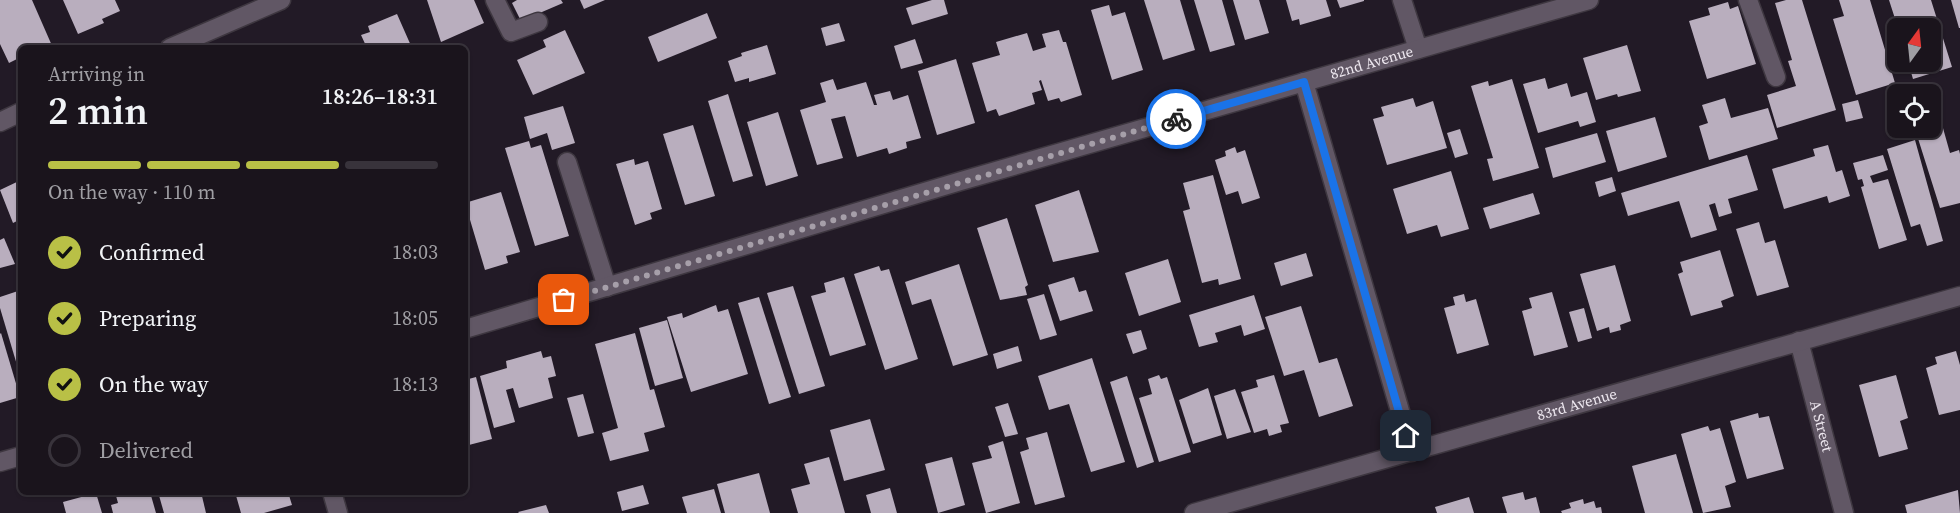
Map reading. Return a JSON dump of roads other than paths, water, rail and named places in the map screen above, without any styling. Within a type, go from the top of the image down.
[{"type":"street","points":[[177,45],[281,0]]},
{"type":"street","points":[[495,0],[511,32],[538,22]]},
{"type":"street","points":[[1402,0],[1418,49]]},
{"type":"street","name":"82nd Avenue","points":[[468,328],[1589,0]]},
{"type":"street","points":[[1748,0],[1776,77]]},
{"type":"street","points":[[1304,82],[1412,452]]},
{"type":"street","points":[[0,122],[18,113]]},
{"type":"street","points":[[567,162],[607,287]]},
{"type":"street","name":"83rd Avenue","points":[[1194,513],[1960,296]]},
{"type":"street","name":"A Street","points":[[1799,340],[1844,513]]},
{"type":"street","points":[[0,462],[18,457]]},
{"type":"street","points":[[333,495],[338,513]]}]
